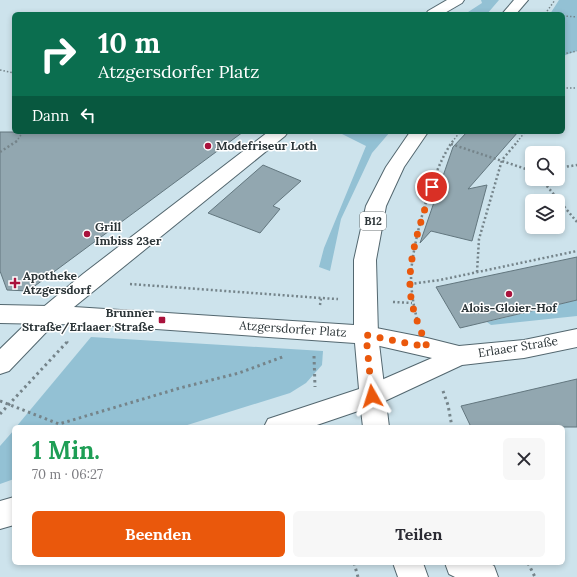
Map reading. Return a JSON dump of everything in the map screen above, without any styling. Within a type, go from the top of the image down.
[{"type":"main road","points":[[436,12],[457,0]]},
{"type":"main road","points":[[511,12],[521,0]]},
{"type":"main road","points":[[0,364],[49,315],[101,272],[276,134]]},
{"type":"main road","name":"B12","points":[[376,425],[366,335],[365,260],[376,206],[395,167],[418,134]]},
{"type":"main road","name":"Atzgersdorfer Platz","points":[[0,314],[99,316],[366,335],[427,347],[459,356]]},
{"type":"main road","name":"Erlaaer Straße","points":[[459,356],[524,349],[577,338]]},
{"type":"main road","points":[[283,425],[372,396],[459,356]]},
{"type":"main road","points":[[0,515],[12,512]]},
{"type":"main road","points":[[409,565],[413,577]]},
{"type":"main road","points":[[463,565],[483,577]]},
{"type":"path","points":[[546,12],[554,0]]},
{"type":"path","points":[[565,16],[577,17]]},
{"type":"path","points":[[565,54],[577,51]]},
{"type":"path","points":[[0,70],[12,72]]},
{"type":"path","points":[[565,88],[577,88]]},
{"type":"path","points":[[0,152],[16,142],[22,134]]},
{"type":"path","points":[[427,347],[412,303],[410,284],[412,257],[419,227],[441,160],[458,134]]},
{"type":"path","points":[[477,272],[479,239],[502,160],[523,134]]},
{"type":"path","points":[[451,144],[525,168]]},
{"type":"path","points":[[565,167],[577,165]]},
{"type":"path","points":[[547,186],[577,222]]},
{"type":"path","points":[[410,284],[440,280],[577,251]]},
{"type":"path","points":[[101,272],[128,284],[321,298]]},
{"type":"path","points":[[0,400],[59,424],[180,388],[239,373],[292,354]]},
{"type":"path","points":[[355,565],[358,577]]},
{"type":"path","points":[[529,565],[534,577]]},
{"type":"shaded area","points":[[481,0],[499,0],[489,12],[468,12],[482,3]]},
{"type":"shaded area","points":[[559,0],[577,0],[577,51],[565,55],[565,12],[551,12]]},
{"type":"shaded area","points":[[342,134],[388,134],[372,153],[341,219],[330,271],[319,267],[324,248],[366,146]]},
{"type":"shaded area","points":[[577,300],[577,316],[491,325],[487,322]]},
{"type":"shaded area","points":[[91,337],[323,351],[322,365],[306,383],[290,393],[187,425],[18,425]]},
{"type":"shaded area","points":[[12,432],[12,480],[0,484],[0,446]]},
{"type":"building","points":[[0,132],[12,132],[12,134],[240,134],[28,291],[7,290],[0,271]]},
{"type":"building","points":[[465,134],[516,134],[468,189],[487,185],[472,241],[431,231],[420,243],[453,147]]},
{"type":"building","points":[[263,165],[301,181],[273,206],[280,209],[260,233],[208,213]]},
{"type":"building","name":"Alois-Gloier-Hof","points":[[577,257],[577,300],[460,328],[436,287]]},
{"type":"building","points":[[577,379],[577,427],[565,427],[565,425],[470,425],[461,406]]},
{"type":"place","name":"Modefriseur Loth","points":[[208,146]]},
{"type":"place","name":"Grill Imbiss 23er","points":[[87,234]]},
{"type":"place","name":"Apotheke Atzgersdorf","points":[[15,283]]},
{"type":"place","name":"Alois-Gloier-Hof","points":[[509,294]]},
{"type":"place","name":"Brunner Straße/Erlaaer Straße","points":[[162,320]]},
{"type":"route","points":[[372,396],[366,335],[427,347],[412,303],[410,284],[412,257],[419,227],[432,187]]}]
